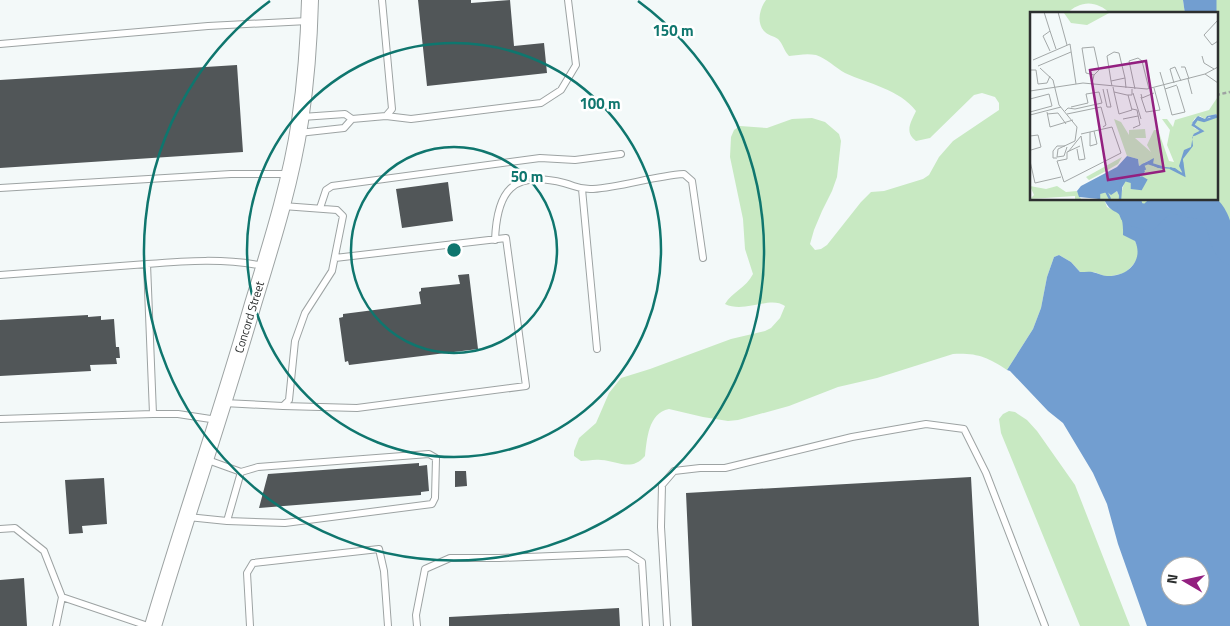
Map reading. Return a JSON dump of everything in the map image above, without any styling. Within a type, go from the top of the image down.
[{"type":"street","name":"Concord Street","points":[[153,626],[218,420],[280,206],[299,125],[309,45],[310,0]]},
{"type":"lane","points":[[382,0],[392,109],[386,116]]},
{"type":"lane","points":[[299,125],[345,114],[352,119],[386,116],[412,119],[541,103],[560,90],[576,65],[568,0]]},
{"type":"lane","points":[[0,44],[208,26],[309,21]]},
{"type":"lane","points":[[299,125],[344,128],[352,119]]},
{"type":"lane","points":[[320,208],[326,190],[332,186],[540,158],[575,160],[621,154]]},
{"type":"lane","points":[[0,188],[231,174],[288,174]]},
{"type":"lane","points":[[495,240],[498,210],[510,188],[521,182],[534,179],[565,183],[582,189],[596,189],[669,175],[684,174],[692,181],[703,258]]},
{"type":"lane","points":[[582,189],[597,349]]},
{"type":"lane","points":[[280,206],[337,210],[343,216],[332,271],[305,313],[295,341],[289,400],[283,406]]},
{"type":"lane","points":[[223,402],[357,408],[526,386],[506,238],[334,258]]},
{"type":"lane","points":[[0,275],[201,260],[245,262],[264,266]]},
{"type":"lane","points":[[148,264],[154,414]]},
{"type":"lane","points":[[0,419],[186,414],[218,420]]},
{"type":"lane","points":[[667,626],[661,527],[662,485],[674,471],[725,468],[852,437],[926,424],[964,430],[986,473],[1044,626]]},
{"type":"lane","points":[[187,517],[227,521],[285,523],[432,504],[435,498],[436,458],[429,454],[258,467],[241,472],[205,459]]},
{"type":"lane","points":[[227,521],[241,472]]},
{"type":"lane","points":[[0,529],[15,528],[44,551],[62,597],[56,626]]},
{"type":"lane","points":[[250,626],[247,573],[253,563],[380,549],[384,571],[388,626]]},
{"type":"lane","points":[[416,626],[416,615],[425,569],[450,558],[628,553],[642,562],[646,626]]},
{"type":"lane","points":[[62,597],[148,626]]},
{"type":"green space","points":[[766,0],[1183,0],[1185,12],[1109,12],[1094,4],[1083,4],[1068,12],[1030,12],[1030,200],[1104,200],[1107,207],[1121,214],[1139,249],[1138,258],[1125,273],[1107,277],[1094,272],[1080,272],[1071,262],[1059,255],[1054,257],[1047,277],[1041,308],[1033,329],[1007,370],[982,357],[969,354],[953,354],[877,378],[838,387],[789,406],[738,420],[728,421],[669,409],[662,412],[653,421],[648,435],[645,456],[635,464],[629,465],[598,460],[581,461],[574,456],[579,438],[596,423],[609,393],[621,378],[731,339],[765,331],[771,328],[780,318],[785,306],[779,303],[772,302],[741,307],[725,304],[731,296],[747,283],[753,274],[745,249],[743,219],[730,157],[731,137],[734,130],[740,126],[767,128],[792,119],[812,118],[825,122],[839,134],[841,141],[837,177],[814,230],[810,244],[815,250],[827,245],[871,192],[884,191],[923,179],[929,175],[939,157],[953,141],[999,110],[999,103],[995,97],[982,93],[974,95],[930,138],[916,141],[912,138],[909,130],[916,111],[901,97],[845,73],[816,55],[789,56],[778,39],[764,31],[760,23],[762,7]]},
{"type":"green space","points":[[1204,0],[1230,0],[1230,252],[1226,247],[1215,217],[1206,206],[1170,202],[1157,209],[1148,218],[1132,213],[1128,200],[1218,200],[1218,12],[1204,12]]},
{"type":"green space","points":[[1009,411],[1015,412],[1027,420],[1037,431],[1075,485],[1130,626],[1080,626],[1001,433],[999,419]]},
{"type":"water","points":[[1183,0],[1204,0],[1204,12],[1185,12]]},
{"type":"water","points":[[1104,200],[1128,200],[1132,213],[1148,218],[1159,205],[1172,200],[1194,207],[1206,206],[1215,217],[1226,247],[1230,252],[1230,626],[1147,626],[1118,544],[1107,504],[1093,473],[1063,423],[1048,411],[1007,370],[1033,329],[1041,308],[1047,277],[1054,257],[1059,255],[1071,262],[1080,272],[1092,272],[1107,276],[1122,274],[1136,261],[1137,248],[1135,241],[1123,235],[1122,219],[1107,205]]},
{"type":"building","points":[[418,0],[471,0],[471,3],[510,0],[514,46],[544,43],[547,73],[427,86]]},
{"type":"building","points":[[237,65],[243,152],[0,168],[0,80]]},
{"type":"building","points":[[448,182],[453,221],[402,228],[396,189]]},
{"type":"building","points":[[469,274],[478,349],[349,365],[348,361],[345,362],[339,318],[343,317],[343,314],[421,304],[419,292],[421,288],[460,284],[458,275]]},
{"type":"building","points":[[88,315],[88,317],[101,316],[101,320],[114,319],[116,347],[119,347],[120,358],[116,358],[117,364],[90,365],[91,371],[0,376],[0,320]]},
{"type":"building","points":[[419,463],[419,466],[427,465],[429,491],[421,492],[421,495],[259,508],[268,474]]},
{"type":"building","points":[[455,471],[466,471],[467,486],[455,487]]},
{"type":"building","points":[[971,477],[979,626],[692,626],[686,493]]},
{"type":"building","points":[[104,478],[107,524],[82,526],[83,533],[69,534],[65,480]]},
{"type":"building","points":[[24,578],[27,626],[0,626],[0,580]]},
{"type":"building","points":[[619,608],[620,626],[449,626],[449,617]]},
{"type":"waterway","points":[[1204,0],[1204,12]]},
{"type":"waterway","points":[[1128,200],[1132,213],[1148,218],[1157,209],[1170,202],[1206,206],[1215,217],[1226,247],[1230,252]]}]
